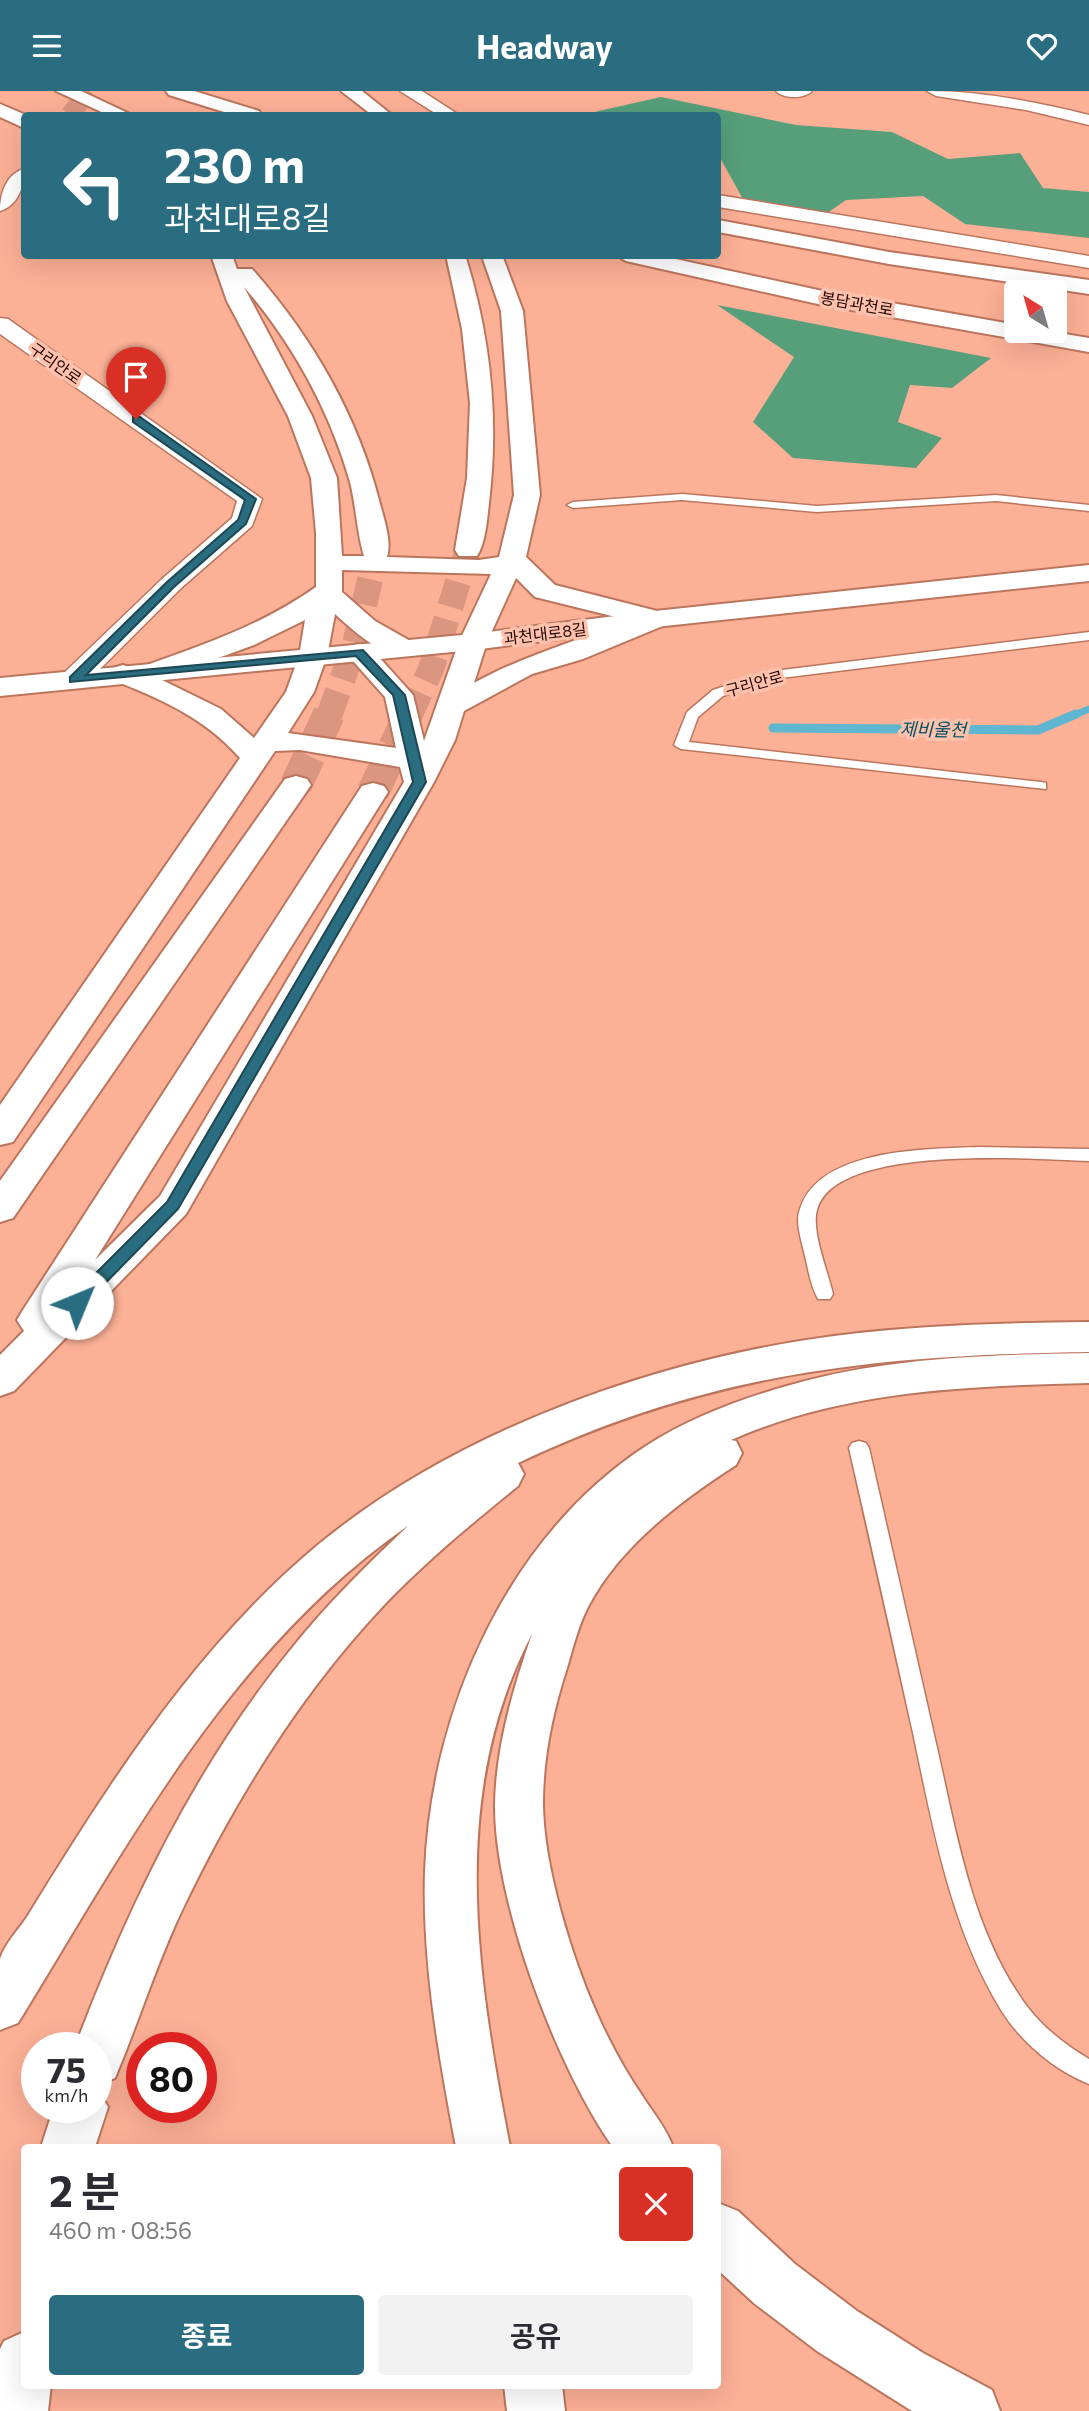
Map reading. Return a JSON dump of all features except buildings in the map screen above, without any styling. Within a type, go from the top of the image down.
[{"type":"main road","points":[[48,91],[100,106]]},
{"type":"main road","points":[[65,91],[115,112]]},
{"type":"main road","points":[[175,91],[242,112]]},
{"type":"main road","points":[[331,91],[355,112]]},
{"type":"main road","points":[[350,91],[379,112]]},
{"type":"main road","points":[[0,110],[21,120]]},
{"type":"main road","points":[[721,227],[889,258],[1089,286]]},
{"type":"main road","points":[[0,1133],[300,692],[313,656],[316,629],[328,591],[329,557],[324,478],[300,416],[238,301],[224,259]]},
{"type":"main road","points":[[227,259],[248,279],[284,324],[334,412],[363,477],[374,529],[376,554]]},
{"type":"main road","points":[[455,259],[470,310],[479,385],[481,473],[468,550]]},
{"type":"main road","points":[[0,1379],[173,1205],[417,771],[440,740],[473,642],[511,561],[527,495],[512,311],[494,259]]},
{"type":"main road","name":"봉담과천로","points":[[644,259],[818,297],[1089,345]]},
{"type":"main road","name":"봉담과천로","points":[[660,259],[1004,315]]},
{"type":"main road","points":[[1068,325],[1089,328]]},
{"type":"main road","points":[[329,557],[352,564],[479,568],[511,561]]},
{"type":"main road","points":[[511,561],[545,591],[655,619]]},
{"type":"main road","name":"과천대로8길","points":[[0,687],[473,642],[655,619],[1089,573]]},
{"type":"main road","points":[[328,591],[365,627],[402,649]]},
{"type":"main road","points":[[157,671],[244,639],[290,618],[328,591]]},
{"type":"main road","points":[[449,708],[522,668],[573,653],[655,619]]},
{"type":"main road","points":[[359,652],[399,695],[417,771]]},
{"type":"main road","points":[[123,674],[195,703],[237,736],[260,750],[300,741],[417,771]]},
{"type":"main road","points":[[0,1209],[296,785]]},
{"type":"main road","points":[[0,1379],[373,792]]},
{"type":"main road","points":[[0,2005],[142,1778],[190,1710],[297,1589],[345,1548],[396,1511],[445,1483],[552,1431],[733,1369],[858,1349],[996,1338],[1089,1337]]},
{"type":"main road","points":[[482,2144],[464,2039],[455,1950],[450,1872],[455,1803],[474,1718],[496,1657],[527,1600],[562,1552],[599,1509],[644,1470],[691,1442],[738,1420],[806,1396],[890,1380],[994,1370],[1089,1368]]},
{"type":"main road","points":[[644,2144],[588,2055],[557,1986],[525,1857],[519,1806],[523,1755],[532,1703],[555,1632],[576,1587],[647,1505],[685,1476],[728,1449],[832,1407],[994,1370]]},
{"type":"main road","points":[[107,2032],[144,1937],[209,1808],[265,1719],[329,1634],[420,1540],[469,1498],[564,1435],[670,1389]]},
{"type":"main road","points":[[69,2144],[76,2123]]},
{"type":"main road","points":[[721,2234],[749,2263],[822,2321],[971,2411]]},
{"type":"main road","points":[[19,2411],[21,2389]]},
{"type":"main road","points":[[533,2389],[536,2411]]},
{"type":"street","points":[[408,91],[445,112]]},
{"type":"street","points":[[785,91],[803,91]]},
{"type":"street","points":[[936,91],[1032,98],[1089,120]]},
{"type":"street","points":[[0,205],[14,178]]},
{"type":"street","points":[[721,201],[1089,262]]},
{"type":"street","name":"구리안로","points":[[0,324],[250,499],[243,521],[170,584],[74,680]]},
{"type":"lane","points":[[573,505],[682,497],[817,509],[996,498],[1089,508]]},
{"type":"lane","name":"구리안로","points":[[1041,786],[681,745],[692,715],[718,693],[771,675],[1089,636]]},
{"type":"lane","points":[[824,1294],[808,1209],[817,1191],[837,1176],[882,1160],[920,1154],[1089,1154]]},
{"type":"lane","points":[[859,1448],[950,1854],[974,1926],[999,1983],[1027,2025],[1046,2044],[1089,2072]]},
{"type":"green space","points":[[661,97],[796,125],[892,132],[948,159],[1020,153],[1043,188],[1089,192],[1089,238],[965,224],[923,196],[846,200],[826,214],[749,210],[721,159],[721,112],[594,112]]},
{"type":"green space","points":[[717,305],[991,358],[952,388],[910,385],[898,422],[942,438],[916,468],[793,458],[753,422],[794,357]]},
{"type":"waterway","name":"제비울천","points":[[1072,716],[1089,709]]},
{"type":"waterway","name":"제비울천","points":[[773,728],[1038,730],[1076,714]]},
{"type":"tunnel","points":[[72,112],[89,91]]},
{"type":"tunnel","points":[[409,716],[431,669],[468,550]]},
{"type":"tunnel","points":[[329,716],[355,644],[376,554]]},
{"type":"tunnel","points":[[296,785],[329,714]]},
{"type":"tunnel","points":[[373,792],[410,714]]},
{"type":"route","points":[[77,1303],[173,1205],[419,782],[399,695],[359,652],[74,680],[170,584],[243,521],[250,499],[136,419]]}]
